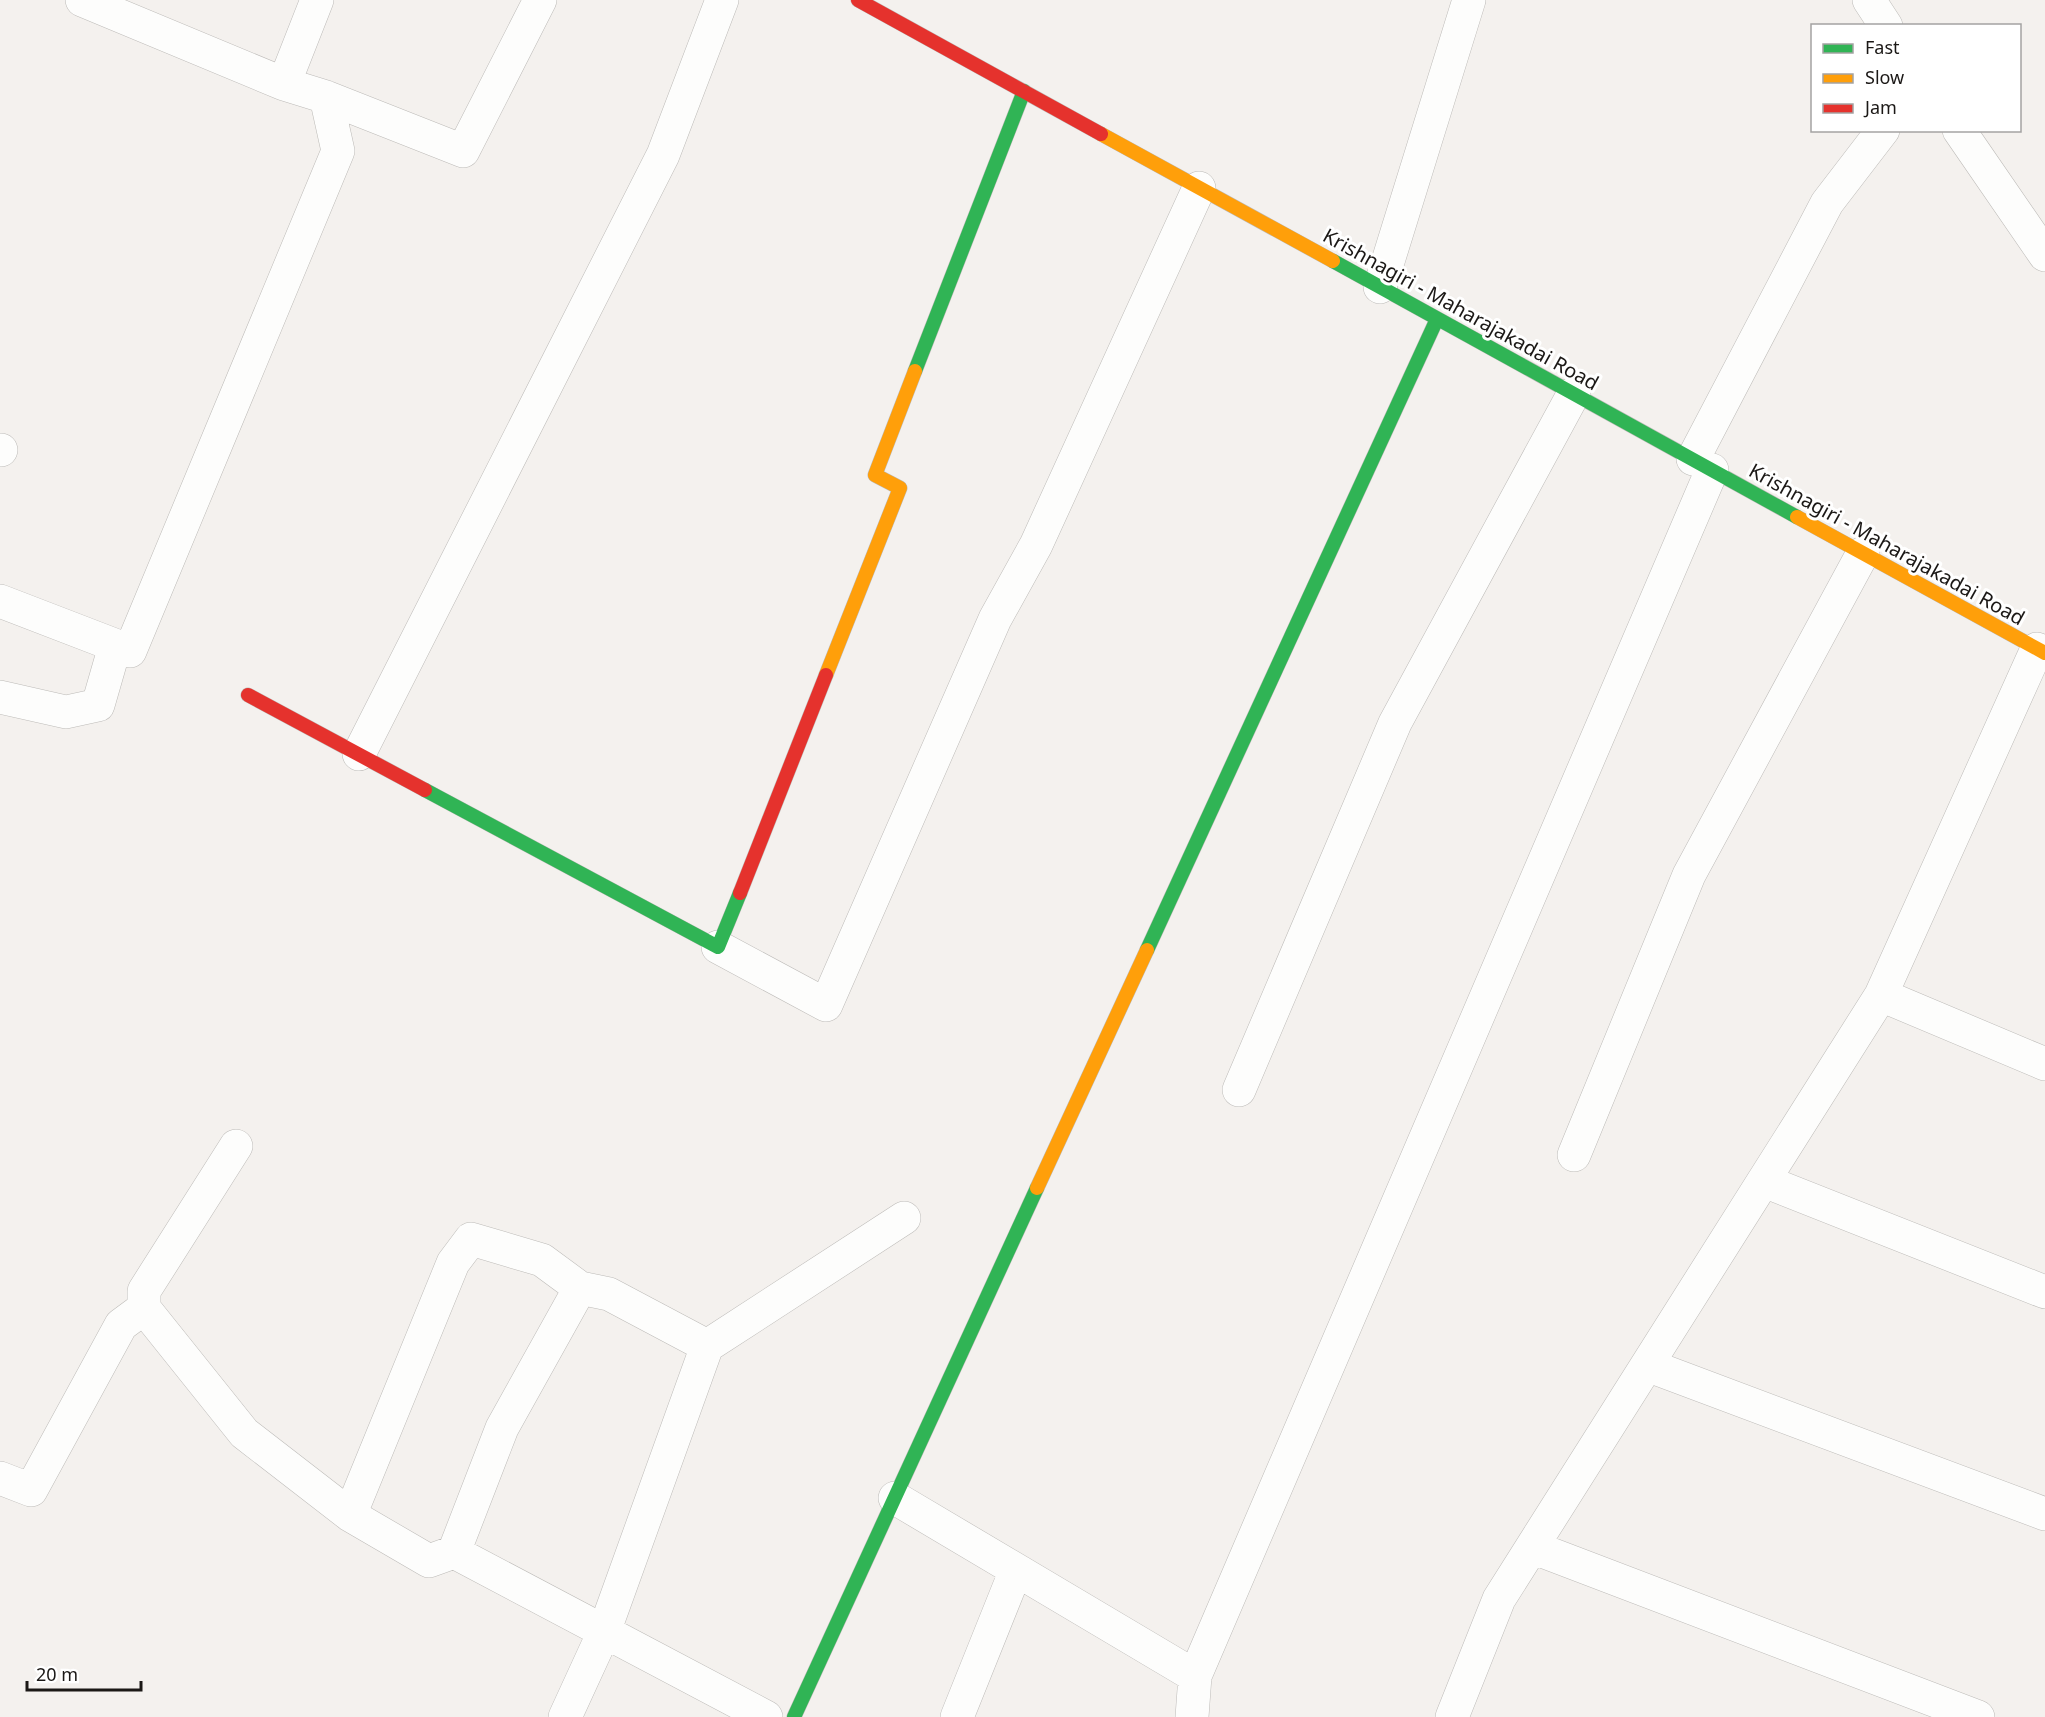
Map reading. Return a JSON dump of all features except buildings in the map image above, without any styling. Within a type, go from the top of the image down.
[{"type":"street","points":[[82,0],[284,84],[326,97],[463,151],[540,0]]},
{"type":"street","points":[[284,84],[317,0]]},
{"type":"street","points":[[359,754],[663,155],[722,0]]},
{"type":"street","name":"Krishnagiri - Maharajakadai Road","points":[[858,0],[2041,651]]},
{"type":"street","points":[[1380,287],[1469,0]]},
{"type":"street","points":[[1869,0],[1885,24]]},
{"type":"street","points":[[718,948],[900,488],[874,475],[1024,91]]},
{"type":"street","points":[[0,601],[130,651],[338,151],[326,97]]},
{"type":"street","points":[[1192,1717],[1195,1676],[1702,464],[1827,203],[1881,132]]},
{"type":"street","points":[[1960,132],[2045,255]]},
{"type":"street","points":[[248,695],[826,1005],[995,619],[1036,545],[1199,188]]},
{"type":"street","points":[[794,1717],[1437,319]]},
{"type":"street","points":[[1239,1090],[1395,723],[1574,393]]},
{"type":"street","points":[[1574,1155],[1689,875],[1863,553]]},
{"type":"street","points":[[0,697],[66,712],[98,705],[115,646]]},
{"type":"street","points":[[1461,1714],[1499,1599],[1881,994],[2041,651]]},
{"type":"street","points":[[1881,994],[2045,1064]]},
{"type":"street","points":[[236,1146],[144,1291],[144,1308],[244,1433],[350,1515],[429,1560],[454,1552],[766,1717]]},
{"type":"street","points":[[1764,1181],[2045,1292]]},
{"type":"street","points":[[565,1717],[604,1632],[707,1346],[904,1218]]},
{"type":"street","points":[[350,1515],[453,1263],[471,1239],[542,1260],[580,1288],[609,1294],[707,1346]]},
{"type":"street","points":[[454,1552],[502,1428],[580,1288]]},
{"type":"street","points":[[0,1478],[31,1490],[121,1324],[144,1308]]},
{"type":"street","points":[[1647,1365],[2045,1514]]},
{"type":"street","points":[[895,1498],[1195,1676]]},
{"type":"street","points":[[1532,1547],[1978,1717]]},
{"type":"street","points":[[957,1717],[1016,1570]]},
{"type":"traffic: fast","points":[[915,371],[1024,91]]},
{"type":"traffic: fast","points":[[1333,261],[1797,517]]},
{"type":"traffic: fast","points":[[1147,950],[1437,319]]},
{"type":"traffic: fast","points":[[425,790],[718,947],[740,893]]},
{"type":"traffic: fast","points":[[794,1717],[1037,1188]]},
{"type":"traffic: slow","points":[[1101,134],[1333,261]]},
{"type":"traffic: slow","points":[[826,675],[900,488],[875,475],[915,371]]},
{"type":"traffic: slow","points":[[1797,517],[2045,653]]},
{"type":"traffic: slow","points":[[1037,1188],[1147,950]]},
{"type":"traffic: jam","points":[[858,0],[1101,134]]},
{"type":"traffic: jam","points":[[740,893],[826,675]]},
{"type":"traffic: jam","points":[[248,695],[425,790]]}]
